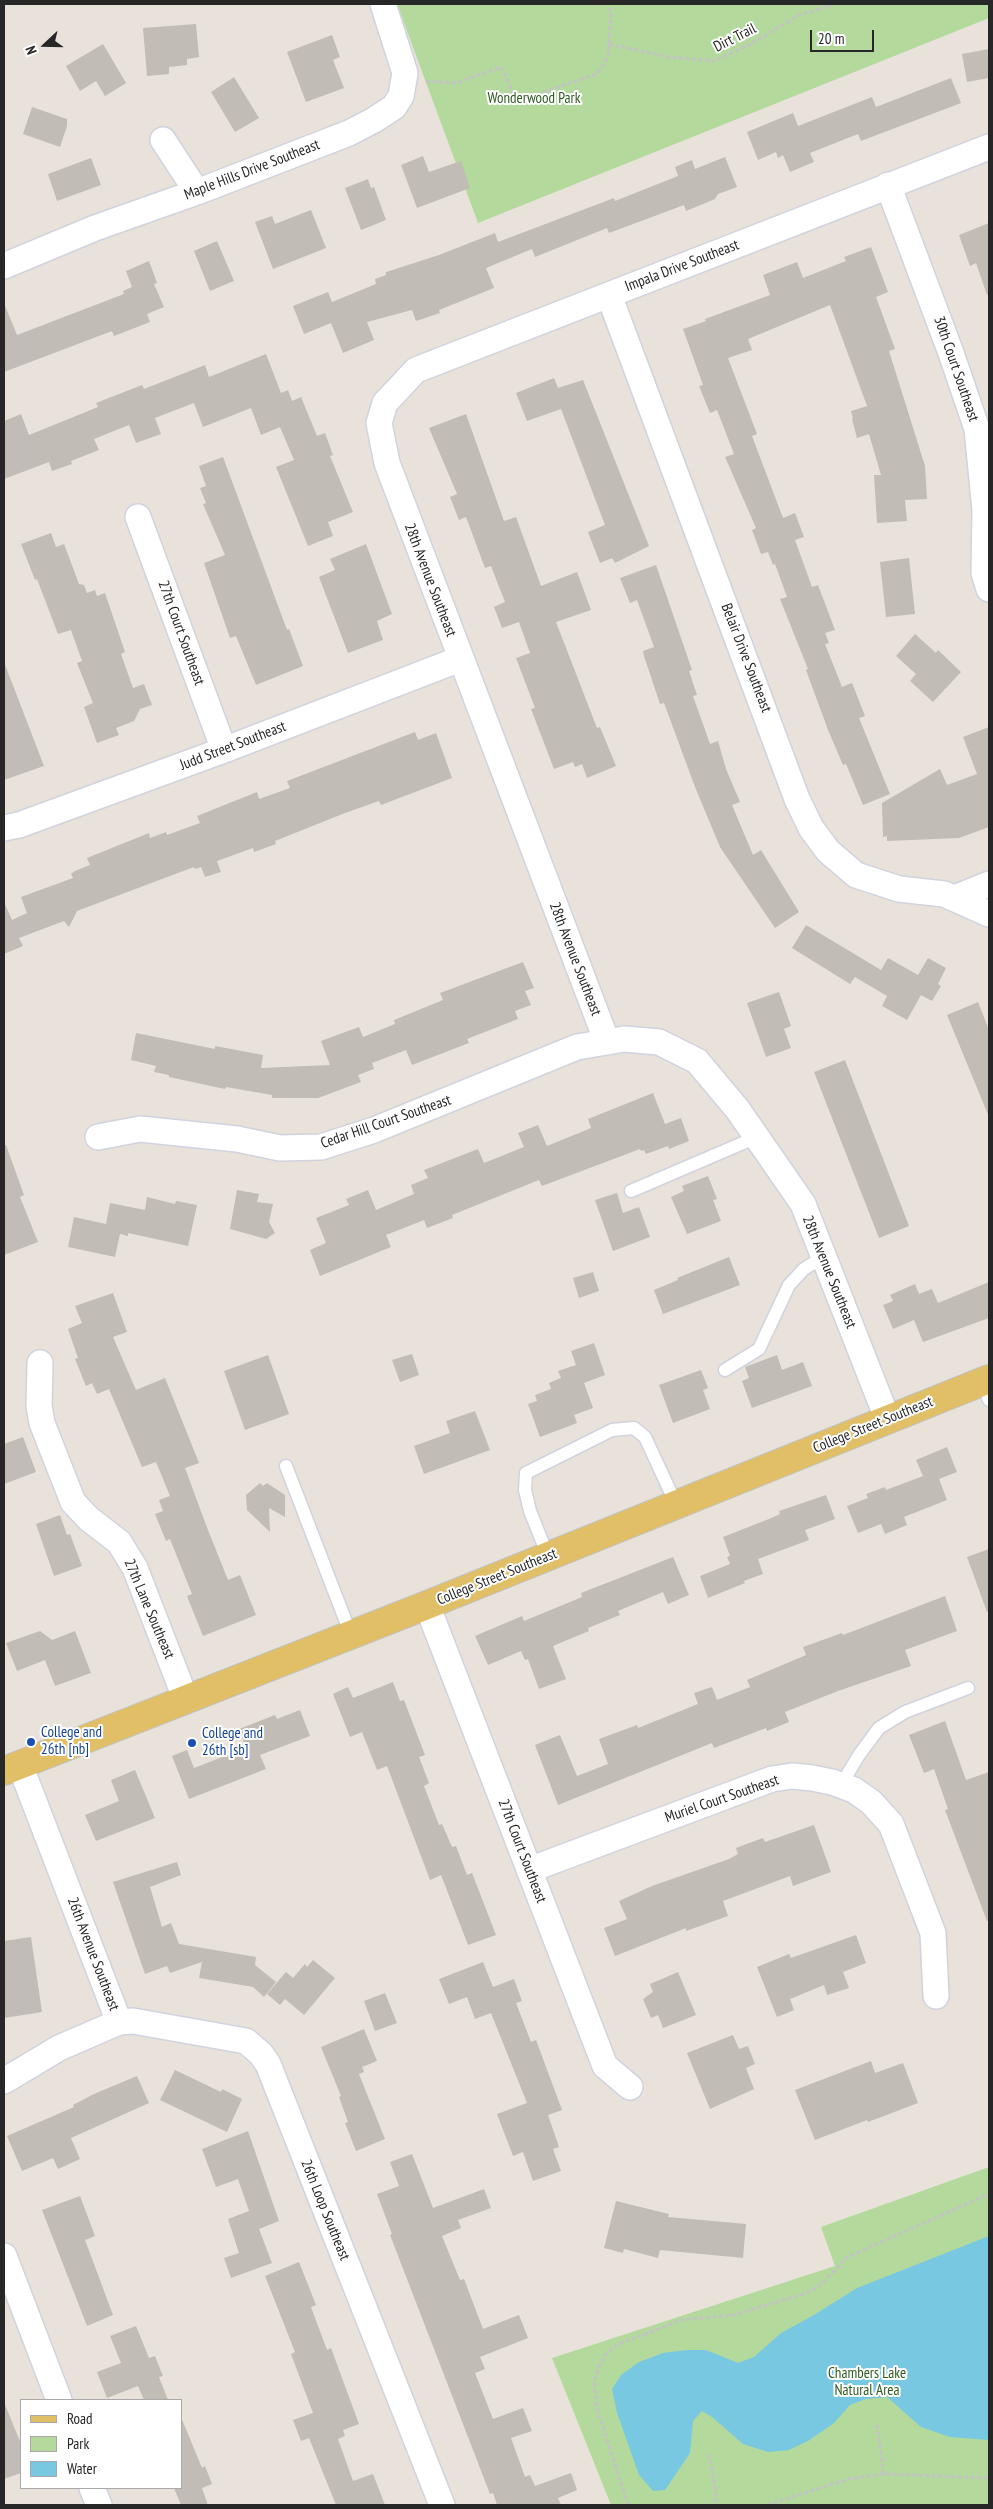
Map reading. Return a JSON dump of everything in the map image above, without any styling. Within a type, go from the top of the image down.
[{"type":"main road","name":"College Street Southeast","points":[[12,1768],[427,1605],[887,1418],[987,1386]]},
{"type":"street","name":"Maple Hills Drive Southeast","points":[[4,266],[95,228],[197,192],[349,133],[394,107],[401,96],[405,79],[402,57],[383,4]]},
{"type":"street","points":[[163,140],[197,192]]},
{"type":"street","name":"Impala Drive Southeast","points":[[385,402],[416,370],[989,147]]},
{"type":"street","name":"30th Court Southeast","points":[[888,185],[951,353],[976,429],[985,510],[984,573],[989,589]]},
{"type":"street","name":"Belair Drive Southeast","points":[[609,295],[797,799],[811,828],[828,851],[856,875],[899,890],[944,894],[989,914]]},
{"type":"street","name":"28th Avenue Southeast","points":[[385,402],[379,423],[387,463],[607,1042],[624,1039],[659,1042],[697,1061],[738,1110],[803,1204],[887,1418]]},
{"type":"street","name":"27th Court Southeast","points":[[138,517],[224,750]]},
{"type":"street","name":"Judd Street Southeast","points":[[4,828],[19,825],[224,750],[460,659]]},
{"type":"street","points":[[954,898],[989,884]]},
{"type":"street","name":"Cedar Hill Court Southeast","points":[[98,1137],[140,1129],[238,1139],[280,1148],[321,1147],[400,1119],[577,1047],[607,1042]]},
{"type":"street","name":"27th Lane Southeast","points":[[40,1363],[39,1406],[42,1423],[74,1502],[89,1519],[118,1542],[135,1568],[186,1700]]},
{"type":"street","name":"27th Court Southeast","points":[[427,1605],[605,2066],[630,2087]]},
{"type":"street","name":"26th Avenue Southeast","points":[[4,2081],[59,2048],[120,2022],[12,1768]]},
{"type":"street","name":"Muriel Court Southeast","points":[[530,1870],[772,1779],[792,1776],[812,1778],[854,1790],[870,1802],[891,1824],[933,1933],[936,1996]]},
{"type":"street","name":"26th Loop Southeast","points":[[120,2022],[133,2021],[246,2041],[261,2054],[268,2064],[442,2505]]},
{"type":"street","points":[[4,2256],[59,2399]]},
{"type":"street","points":[[92,2489],[99,2505]]},
{"type":"lane","points":[[631,1191],[757,1137]]},
{"type":"lane","points":[[725,1370],[759,1349],[789,1285],[804,1269],[824,1257]]},
{"type":"lane","points":[[548,1556],[530,1511],[525,1490],[526,1473],[612,1430],[634,1428],[644,1437],[676,1504]]},
{"type":"lane","points":[[286,1466],[351,1635]]},
{"type":"lane","points":[[841,1786],[859,1755],[879,1728],[905,1712],[968,1688]]},
{"type":"path","points":[[405,79],[456,82],[501,66],[517,101],[597,74],[608,58],[611,11],[606,4]]},
{"type":"path","name":"Dirt Trail","points":[[609,44],[669,57],[714,61],[751,44],[799,15],[836,4]]},
{"type":"path","points":[[628,2505],[597,2408],[595,2379],[606,2354],[617,2345],[681,2320],[734,2315],[807,2293],[822,2284],[846,2258],[989,2194]]},
{"type":"path","points":[[877,2425],[884,2474]]},
{"type":"path","points":[[709,2454],[716,2493],[715,2505]]},
{"type":"path","points":[[767,2505],[849,2479],[884,2474],[989,2478]]},
{"type":"green space","name":"Wonderwood Park","points":[[397,4],[989,4],[989,18],[478,223]]},
{"type":"green space","name":"Chambers Lake Natural Area","points":[[989,2167],[989,2505],[611,2505],[552,2358],[835,2266],[821,2227]]},
{"type":"water","points":[[989,2236],[989,2440],[950,2437],[921,2427],[887,2397],[866,2399],[850,2405],[834,2423],[808,2441],[789,2450],[768,2452],[743,2444],[712,2417],[702,2411],[693,2421],[690,2453],[665,2490],[653,2491],[639,2475],[617,2413],[612,2389],[621,2375],[639,2362],[663,2353],[706,2350],[738,2363],[754,2357],[781,2333],[857,2288]]},
{"type":"building","points":[[196,24],[199,57],[187,59],[187,65],[169,67],[169,74],[147,76],[143,28]]},
{"type":"building","points":[[332,35],[340,57],[333,60],[344,88],[306,102],[287,52]]},
{"type":"building","points":[[103,44],[126,83],[105,96],[96,81],[80,91],[66,66]]},
{"type":"building","points":[[989,49],[989,78],[967,82],[962,54]]},
{"type":"building","points":[[234,77],[259,118],[235,132],[211,92]]},
{"type":"building","points":[[951,78],[961,103],[861,141],[858,134],[810,153],[814,162],[790,172],[783,155],[778,158],[776,152],[758,160],[747,132],[793,113],[798,126],[872,97],[876,107]]},
{"type":"building","points":[[32,107],[67,119],[67,126],[60,147],[23,134]]},
{"type":"building","points":[[423,156],[429,172],[461,161],[470,188],[417,208],[401,165]]},
{"type":"building","points":[[725,157],[737,187],[718,194],[715,199],[686,211],[684,205],[609,233],[607,228],[535,257],[532,249],[486,268],[494,288],[439,310],[440,313],[416,321],[412,310],[367,322],[374,340],[343,353],[331,323],[304,334],[293,306],[328,292],[332,302],[376,284],[375,279],[386,275],[386,272],[439,255],[495,233],[498,242],[614,198],[615,201],[678,176],[675,167],[692,160],[695,169]]},
{"type":"building","points":[[91,158],[101,185],[57,201],[48,174]]},
{"type":"building","points":[[368,179],[371,188],[374,187],[386,220],[361,230],[345,188]]},
{"type":"building","points":[[311,210],[326,248],[273,269],[255,222],[272,216],[275,224]]},
{"type":"building","points":[[989,223],[989,295],[987,295],[976,263],[970,266],[959,235]]},
{"type":"building","points":[[217,241],[234,281],[210,291],[194,251]]},
{"type":"building","points":[[871,247],[888,292],[876,297],[895,349],[889,351],[925,466],[927,499],[905,500],[907,521],[877,523],[874,475],[881,475],[869,434],[857,438],[851,411],[867,406],[830,305],[748,339],[752,350],[728,358],[757,434],[752,436],[783,518],[795,513],[804,537],[795,540],[812,587],[818,585],[835,630],[825,633],[829,643],[825,644],[842,687],[852,683],[865,716],[859,718],[890,794],[863,805],[846,764],[843,765],[828,730],[806,670],[808,669],[780,599],[787,597],[775,564],[773,565],[768,552],[761,554],[752,530],[756,528],[725,457],[734,454],[717,410],[710,413],[699,386],[703,385],[683,329],[770,295],[763,275],[797,262],[803,278],[846,261],[844,257]]},
{"type":"building","points":[[149,261],[157,283],[154,284],[164,307],[147,314],[150,322],[114,336],[112,331],[4,372],[4,303],[17,335],[124,294],[123,291],[132,287],[126,271]]},
{"type":"building","points":[[266,354],[281,393],[288,390],[292,401],[301,397],[317,436],[325,433],[333,455],[330,456],[353,512],[328,522],[333,536],[308,546],[276,467],[294,460],[280,427],[261,435],[251,408],[203,427],[194,403],[155,418],[161,434],[136,443],[129,425],[94,439],[99,450],[71,461],[72,464],[52,471],[49,462],[4,479],[4,421],[21,414],[29,435],[98,407],[96,403],[142,385],[144,389],[205,365],[209,377]]},
{"type":"building","points":[[554,378],[558,388],[583,380],[649,546],[615,563],[612,558],[600,563],[588,532],[605,525],[561,409],[527,421],[516,393]]},
{"type":"building","points":[[466,414],[504,521],[516,517],[541,586],[577,572],[591,610],[556,622],[597,728],[600,727],[616,766],[587,778],[582,764],[575,767],[573,762],[554,769],[531,709],[535,708],[516,658],[530,653],[519,622],[502,628],[494,607],[505,602],[491,566],[485,568],[466,517],[459,520],[450,497],[457,494],[429,428]]},
{"type":"building","points":[[223,457],[287,630],[289,629],[303,666],[256,685],[236,636],[230,638],[204,563],[225,555],[203,504],[206,503],[200,488],[206,486],[199,466]]},
{"type":"building","points":[[51,533],[56,547],[64,544],[79,584],[84,585],[87,593],[95,590],[97,596],[105,593],[125,652],[121,654],[133,688],[144,684],[152,705],[140,709],[134,721],[116,728],[119,735],[97,743],[84,707],[93,703],[77,663],[82,661],[71,630],[58,634],[21,544]]},
{"type":"building","points":[[366,544],[392,614],[377,621],[383,640],[348,653],[319,577],[335,570],[330,559]]},
{"type":"building","points":[[909,558],[915,614],[886,617],[880,562]]},
{"type":"building","points":[[656,565],[692,670],[689,671],[697,695],[693,696],[710,744],[718,741],[726,769],[740,802],[732,805],[753,855],[761,850],[799,912],[775,928],[720,847],[695,787],[664,703],[660,704],[644,656],[643,651],[654,647],[637,600],[630,603],[620,578]]},
{"type":"building","points":[[915,634],[936,653],[938,650],[961,672],[933,702],[910,681],[916,674],[896,656]]},
{"type":"building","points":[[4,662],[44,766],[4,780]]},
{"type":"building","points":[[989,727],[989,827],[959,838],[887,841],[887,836],[883,837],[882,803],[940,769],[947,785],[977,774],[963,737]]},
{"type":"building","points":[[415,732],[418,740],[436,733],[452,778],[381,805],[379,801],[345,813],[275,841],[276,844],[254,852],[253,848],[217,861],[221,872],[205,877],[201,867],[195,869],[194,867],[77,911],[69,927],[64,921],[19,938],[23,946],[4,954],[4,902],[12,920],[27,913],[21,897],[73,878],[71,874],[90,865],[87,858],[149,833],[150,838],[166,832],[167,835],[200,823],[197,816],[257,792],[259,799],[290,788],[287,781]]},
{"type":"building","points":[[806,925],[881,970],[888,958],[918,975],[928,958],[946,968],[938,984],[941,986],[932,1001],[921,995],[907,1020],[882,1006],[887,996],[855,977],[850,984],[792,948]]},
{"type":"building","points":[[523,962],[534,988],[525,991],[531,1005],[515,1011],[518,1019],[467,1039],[469,1043],[412,1065],[406,1050],[372,1063],[374,1069],[358,1075],[361,1082],[318,1098],[272,1098],[272,1095],[226,1087],[225,1089],[169,1077],[169,1075],[154,1072],[156,1066],[131,1060],[136,1033],[215,1049],[215,1046],[263,1055],[261,1068],[330,1065],[321,1041],[359,1027],[363,1037],[395,1024],[394,1020],[443,1000],[440,993]]},
{"type":"building","points":[[779,992],[791,1026],[784,1029],[791,1048],[766,1057],[747,1003]]},
{"type":"building","points":[[978,1002],[989,1030],[989,1117],[947,1015]]},
{"type":"building","points":[[845,1060],[909,1226],[879,1238],[814,1072]]},
{"type":"building","points":[[653,1093],[665,1124],[681,1118],[689,1141],[669,1149],[668,1146],[646,1154],[644,1150],[641,1151],[640,1149],[542,1186],[539,1180],[452,1215],[453,1218],[427,1228],[424,1220],[386,1235],[391,1247],[320,1276],[310,1250],[326,1243],[316,1218],[349,1205],[346,1199],[368,1190],[376,1210],[414,1194],[411,1185],[428,1178],[424,1170],[478,1149],[484,1163],[524,1147],[518,1133],[538,1125],[547,1146],[591,1128],[588,1119]]},
{"type":"building","points":[[4,1145],[6,1145],[24,1195],[20,1197],[38,1242],[4,1255]]},
{"type":"building","points":[[708,1176],[717,1199],[713,1200],[721,1221],[687,1234],[671,1197],[684,1191],[682,1186]]},
{"type":"building","points":[[237,1190],[259,1194],[257,1202],[273,1204],[269,1222],[275,1233],[266,1239],[230,1229]]},
{"type":"building","points":[[617,1193],[623,1213],[639,1207],[650,1237],[613,1251],[595,1200]]},
{"type":"building","points":[[147,1197],[175,1204],[176,1201],[197,1205],[188,1246],[128,1233],[128,1236],[120,1234],[115,1257],[68,1247],[74,1217],[106,1224],[110,1203],[145,1210]]},
{"type":"building","points":[[729,1257],[740,1285],[663,1314],[654,1290],[678,1280],[677,1278]]},
{"type":"building","points":[[593,1272],[599,1291],[579,1298],[573,1278]]},
{"type":"building","points":[[989,1282],[989,1318],[923,1342],[914,1320],[893,1329],[883,1305],[893,1301],[890,1295],[915,1284],[919,1294],[932,1289],[938,1303]]},
{"type":"building","points":[[113,1293],[127,1332],[113,1337],[136,1390],[165,1378],[199,1463],[185,1468],[206,1525],[228,1580],[240,1575],[256,1615],[203,1636],[187,1596],[192,1594],[170,1539],[166,1541],[155,1514],[163,1511],[159,1500],[170,1496],[156,1462],[142,1467],[109,1389],[97,1394],[92,1383],[86,1386],[75,1359],[78,1358],[68,1329],[82,1323],[75,1306]]},
{"type":"building","points":[[594,1343],[605,1375],[584,1383],[593,1408],[574,1415],[577,1423],[540,1437],[528,1404],[537,1401],[535,1395],[551,1389],[549,1383],[561,1378],[558,1371],[576,1365],[571,1351]]},
{"type":"building","points":[[412,1354],[419,1375],[400,1382],[392,1360]]},
{"type":"building","points":[[268,1355],[289,1414],[245,1430],[224,1371]]},
{"type":"building","points":[[777,1355],[782,1370],[803,1362],[812,1386],[752,1408],[742,1381],[749,1378],[745,1367]]},
{"type":"building","points":[[701,1370],[708,1388],[703,1390],[710,1409],[673,1423],[659,1385]]},
{"type":"building","points":[[475,1411],[490,1450],[424,1474],[414,1446],[450,1433],[446,1421]]},
{"type":"building","points":[[23,1437],[36,1472],[4,1484],[4,1444]]},
{"type":"building","points":[[947,1447],[957,1472],[939,1479],[947,1500],[904,1517],[907,1525],[885,1534],[881,1524],[858,1533],[847,1506],[868,1498],[866,1494],[885,1487],[886,1490],[923,1476],[916,1460]]},
{"type":"building","points":[[260,1483],[263,1486],[267,1483],[285,1495],[285,1517],[269,1508],[270,1532],[247,1510],[246,1495]]},
{"type":"building","points":[[826,1495],[835,1519],[805,1530],[809,1540],[758,1559],[763,1574],[708,1598],[700,1576],[730,1564],[727,1557],[730,1556],[723,1537],[780,1514],[779,1511]]},
{"type":"building","points":[[60,1515],[67,1535],[70,1534],[82,1566],[54,1576],[36,1524]]},
{"type":"building","points":[[989,1549],[989,1611],[987,1612],[967,1557]]},
{"type":"building","points":[[673,1557],[689,1595],[668,1604],[663,1592],[618,1611],[620,1615],[588,1628],[589,1631],[553,1646],[566,1679],[539,1689],[528,1659],[525,1660],[521,1651],[488,1665],[475,1636],[522,1616],[524,1621],[582,1597],[581,1593]]},
{"type":"building","points":[[945,1596],[957,1631],[905,1650],[911,1666],[838,1691],[785,1712],[789,1722],[767,1731],[766,1728],[714,1748],[712,1743],[558,1805],[535,1745],[560,1735],[577,1776],[608,1764],[599,1739],[637,1725],[638,1728],[698,1704],[694,1693],[712,1687],[717,1700],[750,1687],[747,1680],[806,1655],[803,1647],[842,1633],[843,1635]]},
{"type":"building","points":[[40,1631],[52,1640],[75,1631],[91,1673],[55,1686],[45,1660],[17,1671],[6,1643]]},
{"type":"building","points":[[393,1682],[400,1701],[404,1700],[425,1755],[419,1757],[429,1783],[424,1786],[439,1825],[442,1824],[452,1847],[456,1846],[467,1875],[472,1873],[496,1935],[468,1945],[441,1875],[430,1880],[387,1766],[377,1770],[362,1732],[350,1737],[333,1694],[348,1687],[353,1698]]},
{"type":"building","points":[[300,1710],[310,1736],[260,1755],[266,1769],[189,1799],[172,1756],[187,1750],[194,1768],[246,1748],[239,1729],[275,1715],[277,1719]]},
{"type":"building","points":[[945,1721],[966,1780],[989,1772],[989,1921],[987,1921],[945,1810],[948,1809],[934,1769],[924,1773],[909,1735]]},
{"type":"building","points":[[135,1770],[155,1818],[96,1841],[85,1815],[119,1801],[111,1780]]},
{"type":"building","points":[[814,1825],[831,1872],[793,1886],[790,1876],[723,1901],[728,1916],[686,1931],[686,1928],[615,1956],[604,1928],[627,1919],[619,1901],[652,1886],[729,1859],[738,1854],[736,1848],[763,1838],[765,1842]]},
{"type":"building","points":[[177,1862],[181,1875],[150,1887],[162,1927],[171,1923],[179,1944],[256,1957],[255,1965],[276,1982],[264,1997],[253,1987],[199,1978],[202,1962],[170,1973],[167,1966],[145,1974],[113,1882]]},
{"type":"building","points":[[856,1935],[866,1963],[843,1972],[849,1988],[827,1995],[824,1985],[790,1999],[794,2010],[777,2017],[757,1967],[789,1954],[791,1958]]},
{"type":"building","points":[[31,1937],[42,2012],[4,2018],[4,1941]]},
{"type":"building","points":[[313,1960],[335,1978],[304,2015],[285,1999],[280,2005],[267,1994],[286,1972],[293,1978],[305,1964],[307,1967]]},
{"type":"building","points":[[483,1962],[493,1987],[514,1979],[522,2001],[516,2003],[531,2042],[536,2040],[562,2110],[548,2115],[559,2147],[553,2149],[561,2171],[533,2181],[523,2152],[513,2156],[497,2114],[527,2103],[491,2013],[475,2019],[467,1997],[449,2004],[439,1979]]},
{"type":"building","points":[[678,1972],[696,2015],[663,2028],[658,2015],[651,2018],[643,1999],[653,1992],[650,1984]]},
{"type":"building","points":[[385,1993],[397,2023],[375,2031],[364,2001]]},
{"type":"building","points":[[364,2029],[377,2061],[362,2067],[364,2072],[359,2074],[385,2139],[356,2151],[345,2123],[348,2122],[339,2097],[341,2096],[321,2047]]},
{"type":"building","points":[[733,2035],[739,2049],[748,2046],[755,2064],[746,2068],[754,2089],[710,2109],[687,2053]]},
{"type":"building","points":[[871,2061],[875,2073],[903,2063],[918,2103],[815,2140],[795,2090]]},
{"type":"building","points":[[175,2070],[221,2092],[222,2089],[242,2099],[227,2132],[160,2100]]},
{"type":"building","points":[[137,2076],[149,2103],[71,2138],[80,2159],[58,2169],[53,2158],[22,2171],[7,2136],[74,2107],[73,2105],[94,2094]]},
{"type":"building","points":[[248,2131],[279,2221],[259,2229],[272,2263],[231,2278],[224,2258],[239,2253],[228,2219],[249,2211],[238,2179],[216,2187],[202,2149]]},
{"type":"building","points":[[412,2154],[433,2208],[484,2189],[491,2208],[458,2220],[461,2228],[442,2236],[460,2280],[464,2279],[483,2329],[519,2315],[528,2338],[480,2357],[485,2369],[475,2373],[493,2419],[523,2408],[532,2431],[511,2438],[525,2477],[530,2475],[535,2486],[571,2473],[577,2490],[558,2498],[561,2505],[497,2505],[493,2493],[490,2494],[390,2235],[392,2234],[377,2194],[399,2186],[390,2162]]},
{"type":"building","points":[[80,2196],[95,2236],[85,2240],[113,2315],[87,2326],[42,2210]]},
{"type":"building","points":[[616,2201],[669,2214],[668,2217],[746,2224],[743,2258],[660,2250],[658,2258],[624,2249],[623,2253],[604,2248]]},
{"type":"building","points":[[299,2262],[316,2305],[311,2307],[327,2350],[331,2348],[359,2424],[343,2430],[345,2436],[338,2439],[353,2481],[373,2474],[385,2505],[336,2505],[309,2438],[301,2441],[293,2420],[313,2413],[291,2354],[295,2352],[265,2276]]},
{"type":"building","points":[[136,2326],[149,2358],[155,2356],[163,2376],[159,2377],[168,2399],[144,2399],[138,2386],[107,2398],[97,2372],[121,2363],[110,2336]]},
{"type":"building","points":[[4,2402],[20,2442],[20,2473],[4,2479]]},
{"type":"building","points":[[182,2419],[202,2468],[205,2466],[212,2484],[202,2488],[208,2505],[181,2505],[174,2489],[182,2489]]},
{"type":"place","name":"College and 26th [nb]","points":[[31,1742]]},
{"type":"place","name":"College and 26th [sb]","points":[[192,1743]]}]
